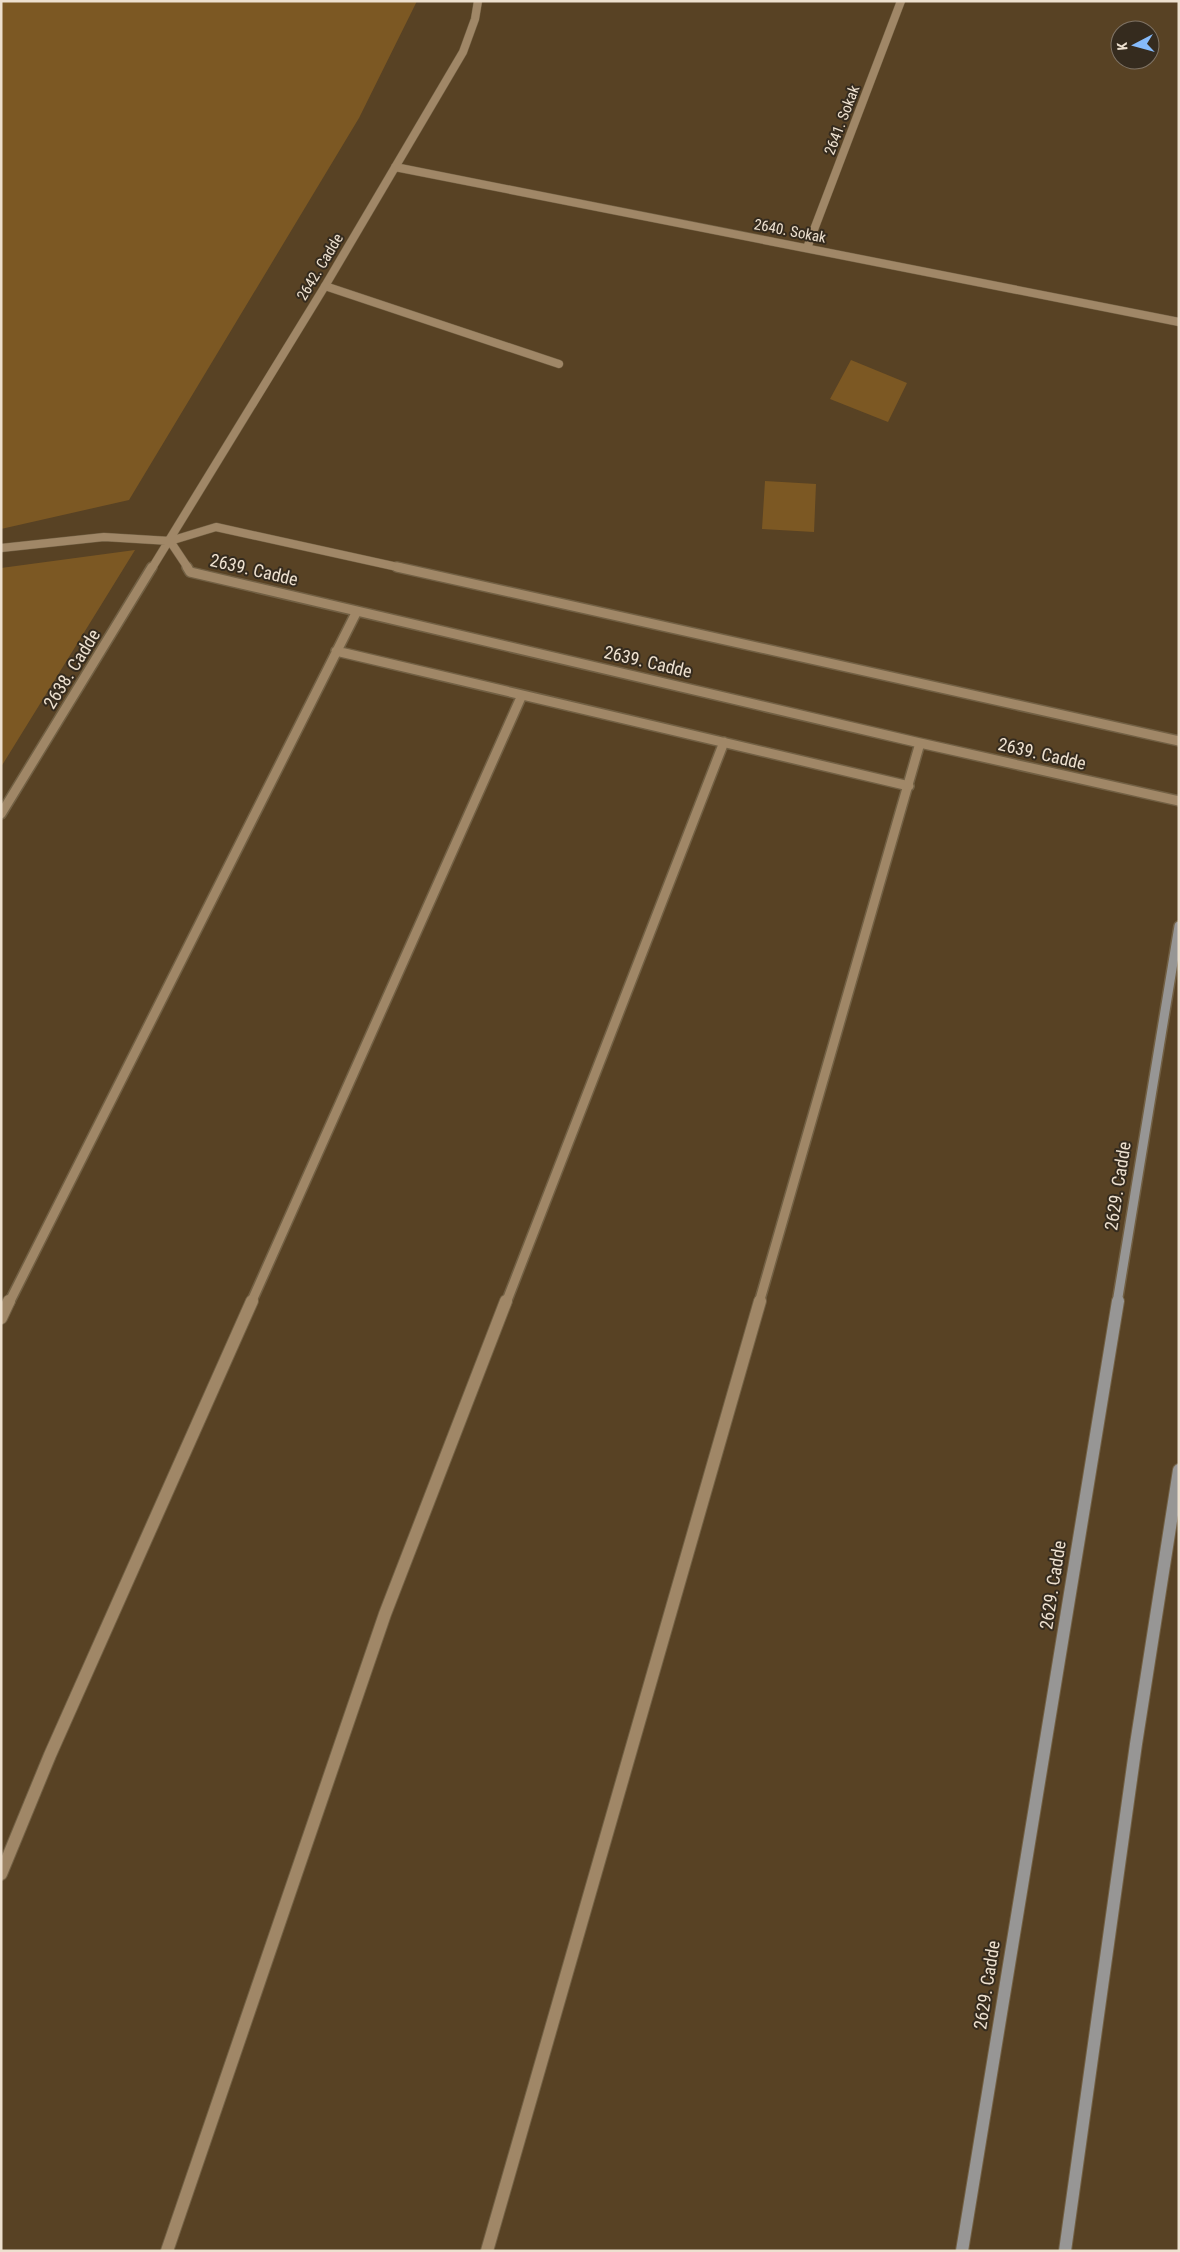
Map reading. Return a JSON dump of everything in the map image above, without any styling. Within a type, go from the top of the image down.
[{"type":"main road","name":"2629. Cadde","points":[[962,2251],[1179,926]]},
{"type":"main road","points":[[1065,2251],[1136,1744],[1179,1470]]},
{"type":"street","name":"2642. Cadde","points":[[170,541],[325,286],[463,52],[475,20],[478,1]]},
{"type":"street","name":"2641. Sokak","points":[[807,248],[901,1]]},
{"type":"street","name":"2640. Sokak","points":[[395,167],[1179,322]]},
{"type":"street","points":[[325,286],[558,364]]},
{"type":"street","name":"2639. Cadde","points":[[1179,740],[216,526],[170,541],[190,572],[920,743],[1179,801]]},
{"type":"street","points":[[1,548],[104,537],[170,541]]},
{"type":"street","name":"2638. Cadde","points":[[1,814],[170,541]]},
{"type":"street","points":[[1,1318],[357,611]]},
{"type":"street","points":[[336,651],[908,786]]},
{"type":"street","points":[[1,1874],[54,1746],[522,695]]},
{"type":"street","points":[[167,2251],[385,1614],[724,742]]},
{"type":"street","points":[[487,2251],[920,743]]},
{"type":"shaded area","points":[[1,1],[417,1],[359,118],[129,500],[1,529]]},
{"type":"shaded area","points":[[851,360],[907,383],[888,422],[830,399]]},
{"type":"shaded area","points":[[765,481],[816,484],[814,532],[762,529]]},
{"type":"shaded area","points":[[135,550],[1,767],[1,568]]}]
